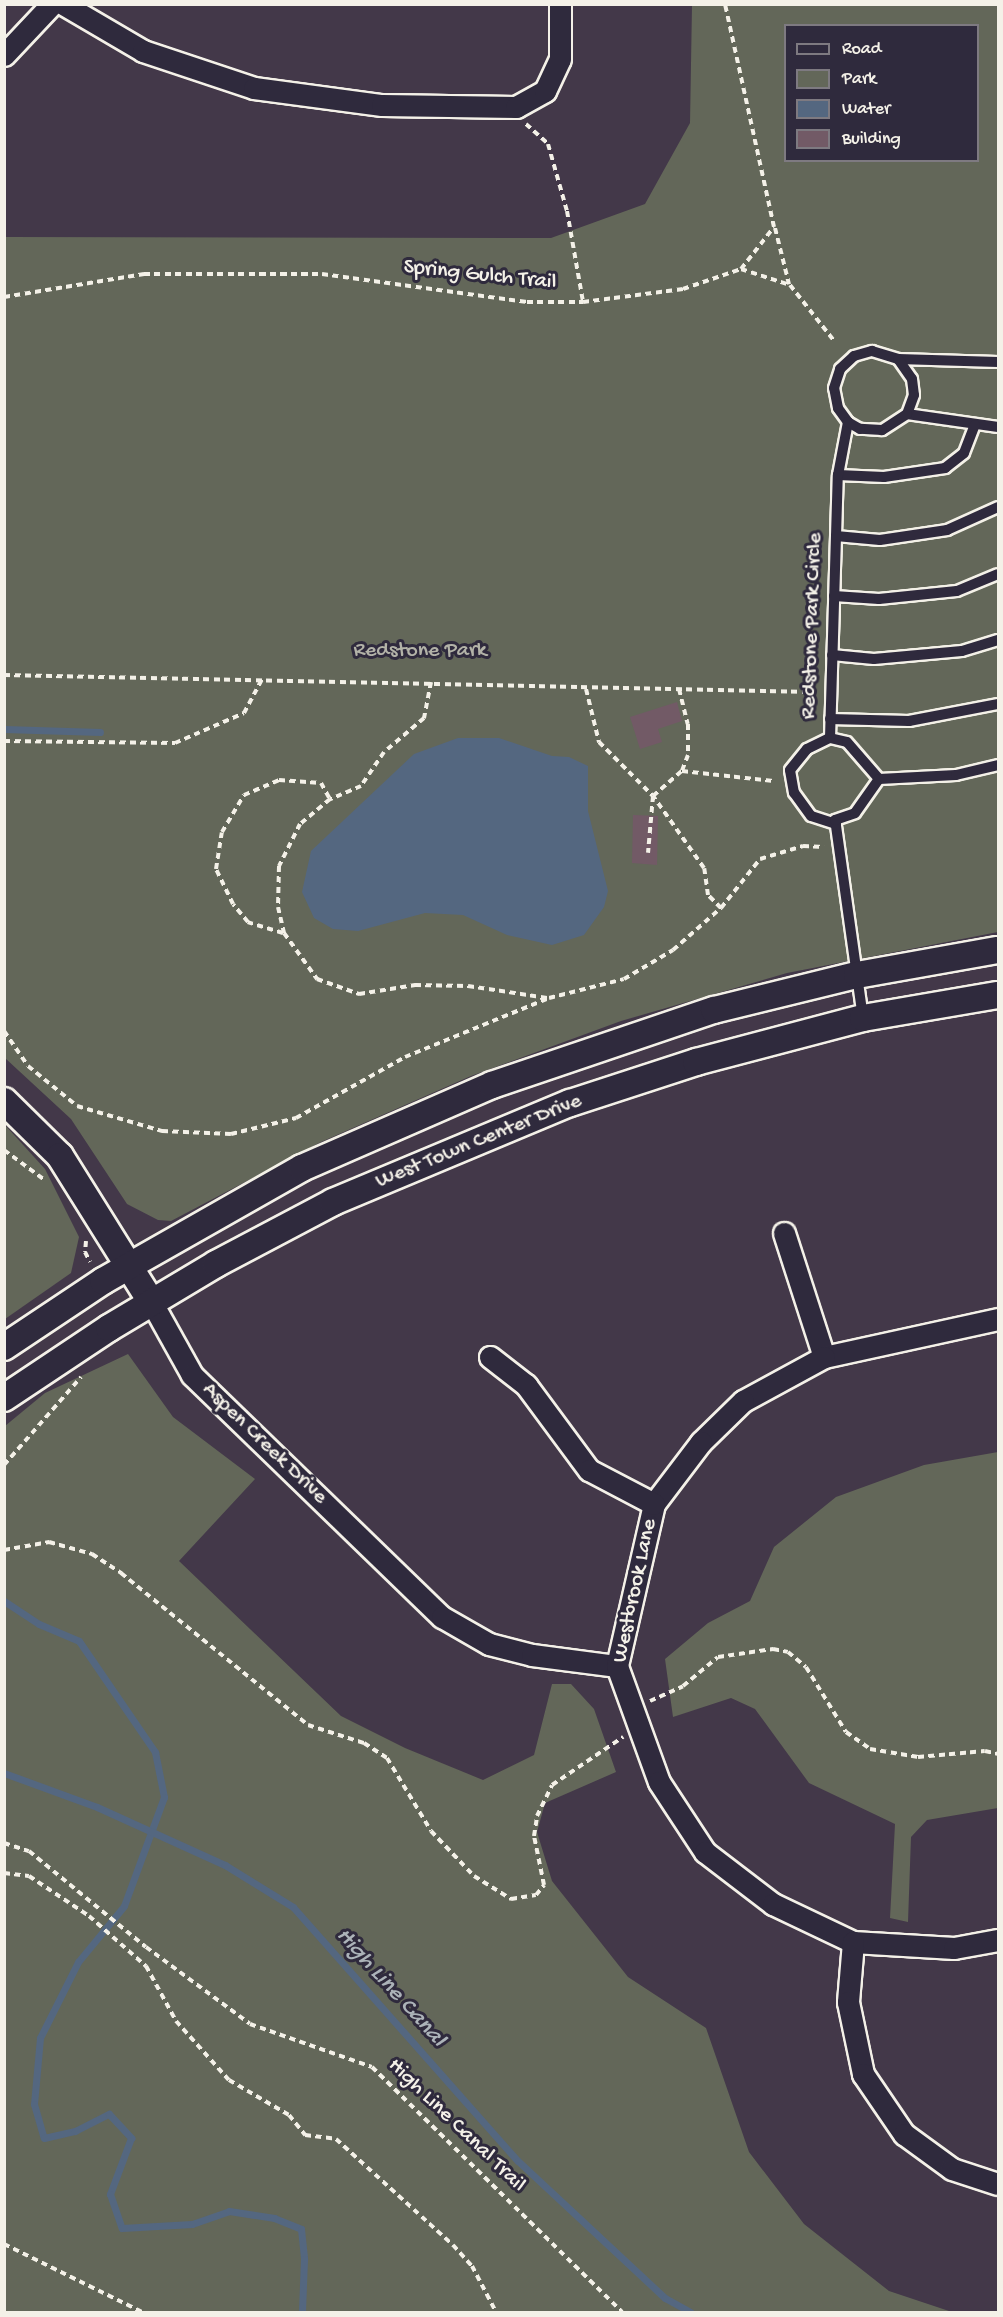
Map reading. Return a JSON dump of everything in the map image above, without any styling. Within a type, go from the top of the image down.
[{"type":"street","points":[[4,55],[51,4]]},
{"type":"street","points":[[63,4],[143,51],[254,88],[382,105],[516,107],[545,91],[560,59],[560,4]]},
{"type":"street","name":"West Town Center Drive","points":[[4,1347],[103,1281],[302,1168],[492,1085],[714,1010],[857,975],[999,950]]},
{"type":"street","name":"West Town Center Drive","points":[[4,1398],[216,1264],[333,1202],[570,1103],[696,1062],[863,1018],[999,995]]},
{"type":"street","name":"Aspen Creek Drive","points":[[4,1101],[60,1156],[152,1303],[192,1375],[442,1617],[489,1644],[532,1655],[617,1666]]},
{"type":"street","points":[[784,1233],[824,1357]]},
{"type":"street","name":"Westbrook Lane","points":[[999,1319],[824,1357],[743,1401],[701,1442],[654,1504],[617,1666],[659,1782],[705,1852],[773,1904],[853,1942],[954,1948],[999,1940]]},
{"type":"street","points":[[490,1357],[526,1385],[589,1470],[654,1504]]},
{"type":"street","points":[[853,1942],[848,2002],[863,2074],[904,2134],[952,2169],[999,2184]]},
{"type":"lane","points":[[898,359],[912,379],[914,395],[907,414],[882,430],[861,429],[848,422],[838,408],[834,388],[840,369],[854,356],[872,351],[898,359],[999,362]]},
{"type":"lane","points":[[907,414],[999,427]]},
{"type":"lane","name":"Redstone Park Circle","points":[[836,824],[811,816],[794,793],[790,770],[807,749],[830,738],[837,475],[848,422]]},
{"type":"lane","points":[[837,475],[884,477],[945,468],[964,453],[975,425]]},
{"type":"lane","points":[[836,536],[880,540],[947,530],[999,507]]},
{"type":"lane","points":[[834,596],[879,598],[957,591],[999,574]]},
{"type":"lane","points":[[832,655],[896,657],[962,651],[999,640]]},
{"type":"lane","points":[[830,718],[909,721],[999,704]]},
{"type":"lane","points":[[830,738],[847,742],[879,778]]},
{"type":"lane","points":[[879,778],[956,775],[999,765]]},
{"type":"lane","points":[[863,1018],[835,820],[855,813],[879,778]]},
{"type":"path","points":[[724,4],[774,227],[790,285],[835,342]]},
{"type":"path","points":[[516,107],[528,127],[548,144],[567,211],[583,302]]},
{"type":"path","points":[[774,227],[741,269],[790,285]]},
{"type":"path","name":"Spring Gulch Trail","points":[[4,297],[144,274],[322,274],[527,302],[583,302],[684,289],[741,269]]},
{"type":"path","points":[[4,675],[431,682],[586,689],[814,692]]},
{"type":"path","points":[[4,741],[175,743],[244,713],[262,679]]},
{"type":"path","points":[[431,682],[424,718],[384,752],[361,786],[330,799],[300,824],[279,866],[278,907],[284,933],[317,979],[359,993],[415,985],[468,986],[549,998]]},
{"type":"path","points":[[586,689],[598,742],[653,796],[704,868],[708,895],[721,908]]},
{"type":"path","points":[[648,853],[653,796],[682,771],[688,755],[688,724],[679,689]]},
{"type":"path","points":[[682,771],[773,782]]},
{"type":"path","points":[[284,933],[248,922],[233,904],[216,869],[222,832],[244,795],[279,780],[321,783],[330,799]]},
{"type":"path","points":[[4,1031],[28,1066],[77,1107],[162,1131],[231,1134],[296,1118],[405,1057],[549,998],[624,979],[673,950],[721,908],[760,859],[803,846],[840,847]]},
{"type":"path","points":[[4,1150],[52,1187]]},
{"type":"path","points":[[85,1232],[85,1252],[103,1281]]},
{"type":"path","points":[[4,1465],[83,1374]]},
{"type":"path","points":[[4,1550],[49,1542],[92,1554],[121,1573],[308,1725],[363,1743],[387,1758],[431,1832],[474,1876],[511,1899],[536,1895],[544,1884],[534,1836],[537,1816],[552,1785],[639,1726],[644,1704],[683,1686],[708,1661],[733,1653],[773,1649],[788,1652],[806,1667],[846,1732],[870,1749],[918,1757],[985,1751],[999,1754]]},
{"type":"path","name":"High Line Canal Trail","points":[[4,1843],[29,1851],[96,1908],[250,2024],[372,2067],[622,2313]]},
{"type":"path","points":[[4,1873],[29,1876],[89,1916],[146,1966],[176,2021],[229,2080],[289,2115],[305,2134],[336,2139],[453,2245],[472,2266],[496,2313]]},
{"type":"path","points":[[4,2244],[142,2313]]},
{"type":"green space","name":"Redstone Park","points":[[692,5],[998,5],[998,932],[787,973],[621,1021],[471,1076],[321,1142],[171,1221],[158,1220],[127,1204],[71,1119],[5,1058],[5,237],[551,238],[645,204],[690,123]]},
{"type":"green space","points":[[5,1125],[45,1169],[79,1237],[71,1273],[5,1319]]},
{"type":"green space","points":[[128,1354],[173,1417],[255,1479],[179,1561],[341,1716],[405,1748],[483,1780],[534,1755],[552,1684],[571,1684],[594,1709],[616,1772],[545,1803],[537,1832],[552,1881],[628,1977],[706,2028],[749,2152],[804,2224],[889,2291],[952,2312],[5,2312],[5,1426],[45,1393]]},
{"type":"green space","points":[[998,1452],[998,1808],[927,1820],[911,1837],[908,1922],[890,1918],[895,1824],[809,1783],[755,1709],[731,1698],[673,1717],[665,1659],[708,1623],[750,1601],[774,1547],[836,1497],[924,1465]]},
{"type":"water","points":[[458,738],[499,738],[552,756],[569,757],[588,766],[588,811],[608,891],[604,907],[584,935],[552,945],[507,935],[463,915],[425,913],[358,931],[333,929],[314,918],[302,892],[311,851],[414,754]]},
{"type":"building","points":[[677,702],[682,721],[658,729],[662,742],[640,749],[630,717]]},
{"type":"building","points":[[633,815],[658,816],[657,865],[632,863]]},
{"type":"waterway","points":[[4,729],[100,732]]},
{"type":"waterway","points":[[4,1601],[39,1624],[79,1641],[155,1752],[164,1797],[124,1906],[78,1962],[40,2038],[34,2104],[44,2138],[75,2131],[109,2114],[131,2138],[110,2194],[122,2228],[192,2224],[229,2211],[274,2218],[301,2229],[304,2259],[302,2312]]},
{"type":"waterway","name":"High Line Canal","points":[[4,1773],[97,1807],[225,1865],[293,1907],[518,2161],[665,2298],[690,2312]]}]
